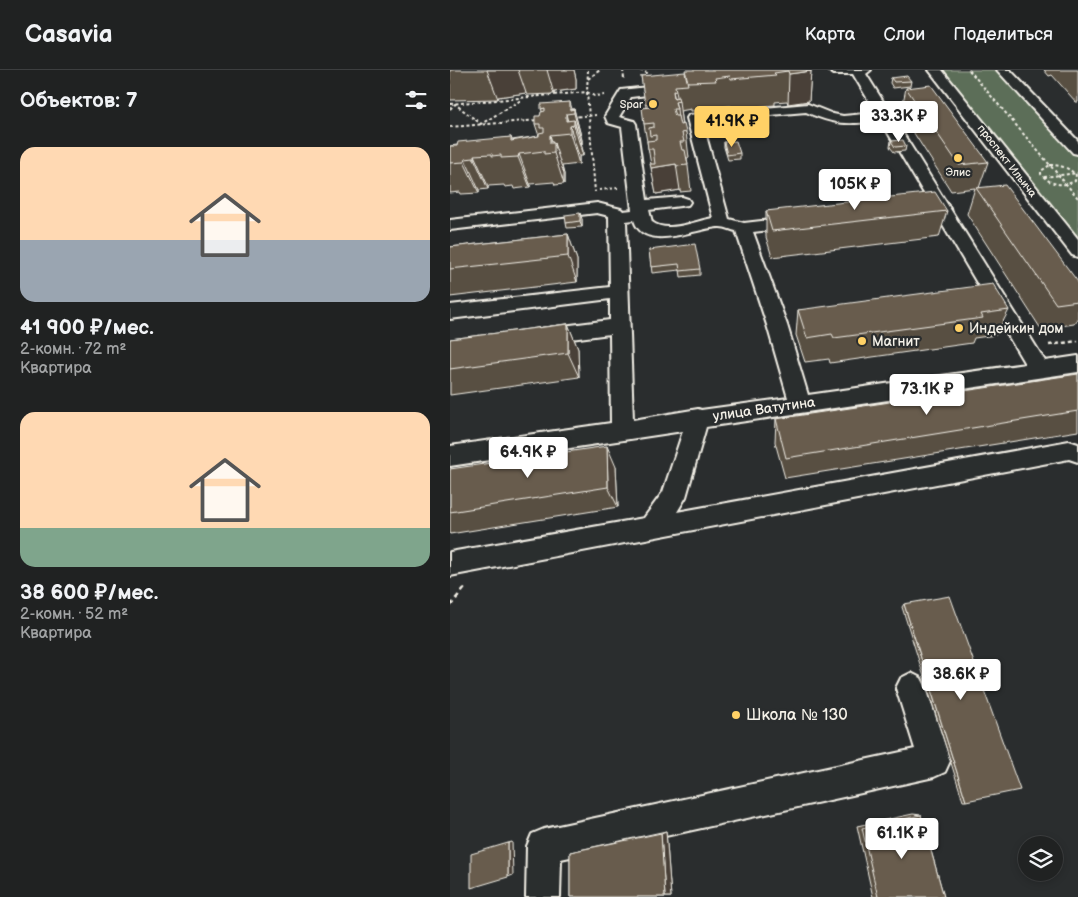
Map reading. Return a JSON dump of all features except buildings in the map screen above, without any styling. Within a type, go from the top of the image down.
[{"type":"street","points":[[834,70],[862,70],[882,111],[1038,369]]},
{"type":"street","name":"проспект Ильича","points":[[935,70],[1078,251]]},
{"type":"street","points":[[1003,70],[1078,150]]},
{"type":"street","points":[[690,87],[626,93],[612,116],[613,120],[630,124],[641,222],[646,228],[666,233],[722,222],[743,228],[812,220]]},
{"type":"street","points":[[722,222],[694,118],[808,108],[830,118],[843,120],[882,111]]},
{"type":"street","points":[[618,217],[641,210],[682,202]]},
{"type":"street","points":[[920,207],[939,205]]},
{"type":"street","points":[[450,225],[597,208],[615,212],[618,217],[622,430]]},
{"type":"street","points":[[743,228],[777,325],[800,404]]},
{"type":"street","points":[[450,312],[619,292]]},
{"type":"street","points":[[974,298],[994,295]]},
{"type":"street","points":[[777,325],[796,322]]},
{"type":"street","points":[[516,339],[620,326]]},
{"type":"street","name":"улица Ватутина","points":[[450,456],[698,418],[1078,364]]},
{"type":"street","points":[[651,528],[674,497],[698,418]]},
{"type":"street","points":[[450,564],[1069,450],[1078,453]]},
{"type":"street","points":[[543,897],[544,846],[934,761],[911,688]]},
{"type":"path","points":[[588,70],[587,92],[597,208]]},
{"type":"path","points":[[588,79],[600,70]]},
{"type":"path","points":[[640,70],[649,74]]},
{"type":"path","points":[[969,70],[1078,198]]},
{"type":"path","points":[[450,104],[587,92],[594,96],[626,93]]},
{"type":"path","points":[[481,124],[522,99]]},
{"type":"path","points":[[450,108],[456,104]]},
{"type":"path","points":[[456,104],[481,124]]},
{"type":"path","points":[[572,117],[589,115],[612,116]]},
{"type":"path","points":[[450,127],[546,120]]},
{"type":"path","points":[[1050,165],[1062,166],[1076,173],[1075,181],[1066,184],[1054,183],[1043,177],[1041,170],[1050,165]]},
{"type":"path","points":[[1036,178],[1076,173]]},
{"type":"path","points":[[1026,348],[1078,341]]},
{"type":"green space","points":[[941,70],[998,70],[1078,157],[1078,241]]},
{"type":"place","name":"Spar","points":[[653,104]]},
{"type":"place","name":"Элис","points":[[958,158]]},
{"type":"place","name":"Индейкин дом","points":[[959,328]]},
{"type":"place","name":"Магнит","points":[[862,341]]},
{"type":"place","name":"Школа № 130","points":[[736,715]]}]
